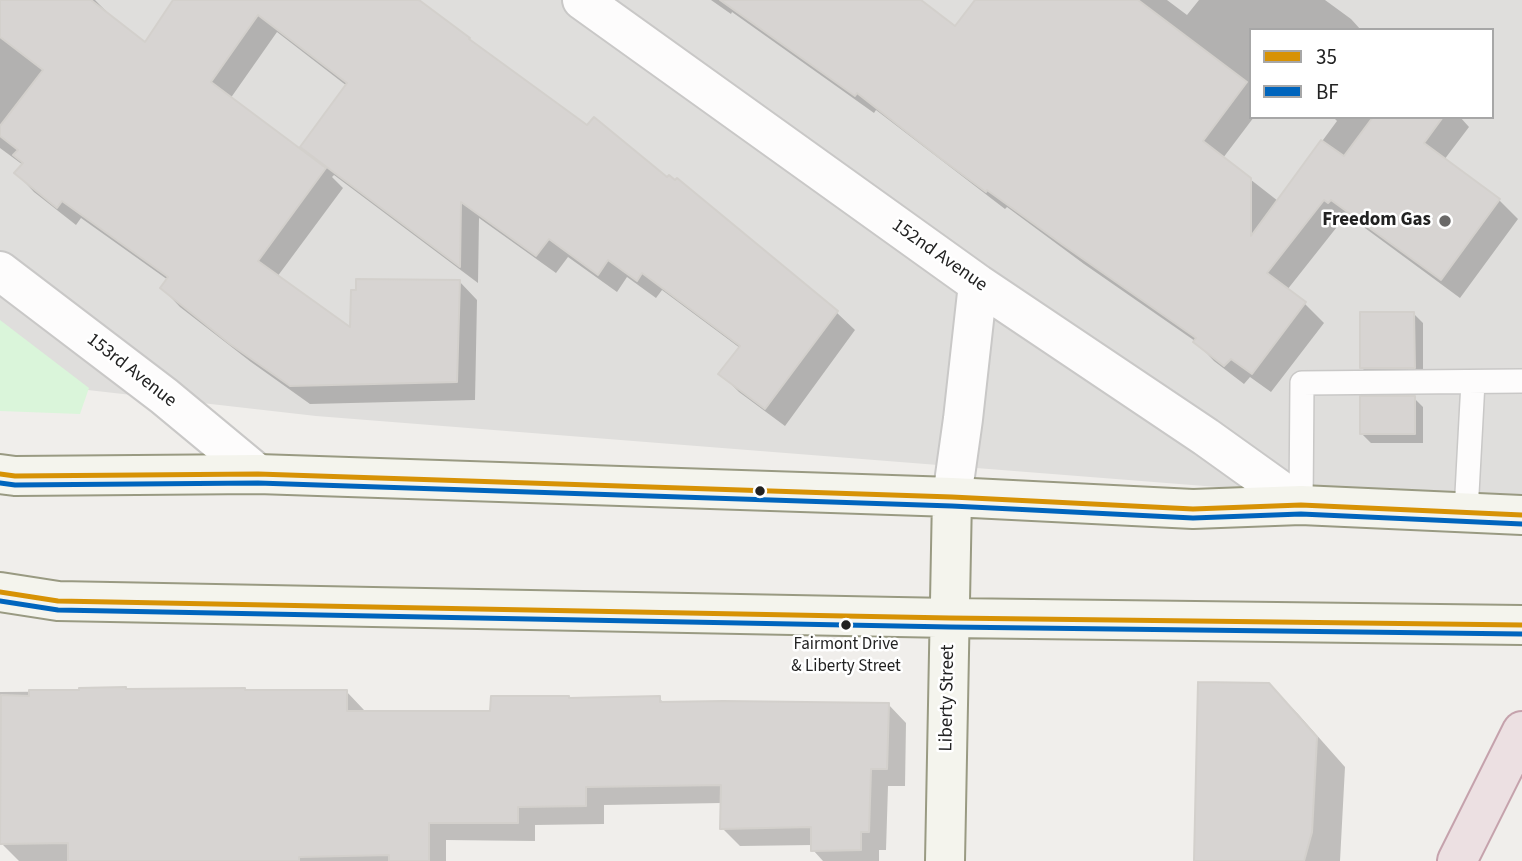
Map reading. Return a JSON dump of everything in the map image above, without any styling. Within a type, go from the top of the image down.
[{"type":"highway","points":[[1457,861],[1522,731]]},
{"type":"main road","points":[[0,474],[258,474],[952,497],[1193,509],[1301,505],[1522,515]]},
{"type":"main road","name":"Liberty Street","points":[[945,861],[952,497]]},
{"type":"main road","points":[[0,592],[58,601],[950,618],[1522,625]]},
{"type":"street","name":"152nd Avenue","points":[[582,0],[978,284],[1206,437],[1301,505]]},
{"type":"street","name":"153rd Avenue","points":[[0,271],[164,396],[258,474]]},
{"type":"street","name":"Liberty Street","points":[[952,497],[978,284]]},
{"type":"lane","points":[[1301,505],[1302,383],[1522,381]]},
{"type":"lane","points":[[1466,512],[1473,382]]},
{"type":"shaded area","points":[[0,0],[1522,0],[1522,511],[316,416],[0,380]]},
{"type":"green space","points":[[0,320],[89,388],[80,414],[0,411]]},
{"type":"building","points":[[0,0],[91,0],[145,42],[173,0],[419,0],[587,125],[594,117],[667,177],[669,175],[675,180],[677,178],[838,311],[765,409],[718,374],[740,346],[642,273],[637,281],[608,260],[598,275],[549,239],[536,256],[461,202],[460,267],[300,147],[347,83],[258,15],[211,82],[326,168],[258,261],[350,327],[351,290],[356,290],[356,279],[460,280],[457,382],[290,386],[230,344],[160,288],[168,277],[62,201],[57,208],[14,173],[23,163],[13,155],[18,150],[0,136],[0,126],[43,70],[0,37]]},
{"type":"building","points":[[720,0],[921,0],[955,26],[975,0],[1138,0],[1247,82],[1203,141],[1251,178],[1251,236],[1321,140],[1344,156],[1372,119],[1442,119],[1424,143],[1500,199],[1441,280],[1331,200],[1328,203],[1324,200],[1267,273],[1306,302],[1252,374],[1231,359],[1224,366],[1193,342],[1196,338],[987,190],[986,192],[857,93],[855,96]]},
{"type":"building","points":[[1360,312],[1414,312],[1415,368],[1360,368]]},
{"type":"building","points":[[1360,396],[1415,396],[1415,434],[1360,434]]},
{"type":"building","points":[[1198,682],[1269,683],[1317,737],[1312,832],[1304,861],[1194,861]]},
{"type":"building","points":[[126,687],[347,690],[347,711],[490,711],[491,696],[660,696],[660,702],[889,703],[887,769],[871,769],[869,832],[861,832],[861,850],[811,851],[811,827],[720,829],[721,785],[586,787],[586,806],[518,807],[518,823],[429,823],[429,861],[389,861],[389,855],[299,857],[299,861],[68,861],[68,843],[0,844],[1,695],[29,696],[29,690]]},
{"type":"transit line","name":"35","points":[[0,474],[258,474],[952,497],[1193,509],[1301,505],[1522,515]]},
{"type":"transit line","name":"BF","points":[[0,483],[258,483],[952,506],[1193,518],[1301,514],[1522,524]]},
{"type":"transit line","name":"35","points":[[0,592],[58,601],[950,618],[1522,625]]},
{"type":"transit line","name":"BF","points":[[0,601],[58,610],[950,627],[1522,634]]},
{"type":"place","name":"Freedom Gas","points":[[1445,221]]},
{"type":"place","name":"Fairmont Drive & Liberty Street","points":[[846,625]]}]
